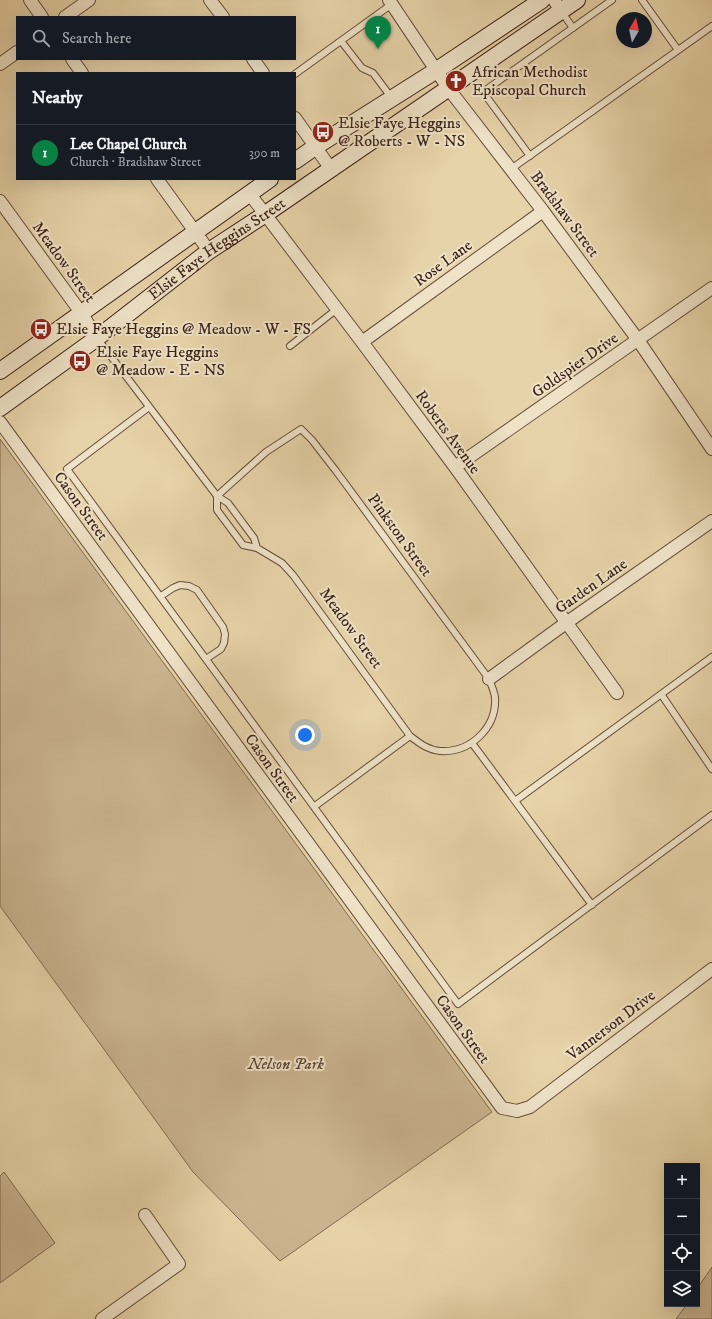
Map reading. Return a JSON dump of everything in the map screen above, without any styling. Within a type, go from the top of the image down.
[{"type":"main road","points":[[296,160],[437,70],[542,0]]},
{"type":"main road","name":"Elsie Faye Heggins Street","points":[[0,408],[97,338],[209,251],[264,215],[448,88],[557,6],[577,0]]},
{"type":"main road","name":"Elsie Faye Heggins Street","points":[[0,371],[268,180]]},
{"type":"street","points":[[30,0],[41,16]]},
{"type":"street","points":[[66,16],[89,0]]},
{"type":"street","points":[[210,0],[222,16]]},
{"type":"street","name":"Bradshaw Street","points":[[390,2],[448,88],[543,211],[638,340],[712,449]]},
{"type":"street","points":[[0,64],[16,53]]},
{"type":"street","points":[[73,60],[81,72]]},
{"type":"street","points":[[254,60],[262,72]]},
{"type":"street","points":[[296,119],[330,169]]},
{"type":"street","points":[[158,180],[209,251]]},
{"type":"street","name":"Roberts Avenue","points":[[249,193],[264,215],[337,309],[455,467],[616,693]]},
{"type":"street","name":"Meadow Street","points":[[0,201],[82,314],[97,338]]},
{"type":"street","name":"Rose Lane","points":[[362,342],[543,211]]},
{"type":"street","name":"Goldspier Drive","points":[[455,467],[712,288]]},
{"type":"street","name":"Cason Street","points":[[0,422],[502,1108],[517,1111],[530,1107]]},
{"type":"street","name":"Garden Lane","points":[[489,679],[712,521]]},
{"type":"street","name":"Vannerson Drive","points":[[530,1107],[712,969]]},
{"type":"street","points":[[102,1319],[178,1264],[145,1215]]},
{"type":"lane","points":[[530,156],[483,92],[612,0]]},
{"type":"lane","points":[[642,0],[678,50]]},
{"type":"lane","points":[[296,73],[390,2]]},
{"type":"lane","points":[[557,6],[573,28]]},
{"type":"lane","points":[[511,169],[712,26]]},
{"type":"lane","points":[[340,41],[362,68],[373,73],[392,99]]},
{"type":"lane","points":[[290,346],[337,309]]},
{"type":"lane","name":"Meadow Street","points":[[97,338],[217,496],[228,503],[254,538],[257,548]]},
{"type":"lane","points":[[149,407],[67,469],[458,1004],[712,815]]},
{"type":"lane","name":"Pinkston Street","points":[[217,496],[266,452],[301,429],[312,440],[489,679]]},
{"type":"lane","name":"Meadow Street","points":[[217,496],[217,510],[243,545],[257,548],[282,563],[293,575],[410,736]]},
{"type":"lane","points":[[161,596],[180,585],[189,586],[196,590],[223,627],[225,634],[224,643],[221,648],[206,659]]},
{"type":"lane","points":[[515,801],[712,657]]},
{"type":"lane","points":[[314,806],[410,736],[424,746],[440,751],[457,750],[472,743],[485,730],[493,714],[495,696],[489,679]]},
{"type":"lane","points":[[661,694],[712,769]]},
{"type":"lane","points":[[472,743],[592,905]]},
{"type":"green space","name":"Nelson Park","points":[[0,439],[492,1112],[280,1261],[193,1172],[0,906]]},
{"type":"green space","points":[[4,1172],[55,1243],[0,1283],[0,1176]]},
{"type":"green space","points":[[712,1267],[712,1319],[676,1319],[685,1307],[700,1307],[700,1285]]},
{"type":"place","name":"Lee Chapel Church","points":[[378,49]]},
{"type":"place","name":"African Methodist Episcopal Church","points":[[456,81]]},
{"type":"place","name":"Elsie Faye Heggins @ Roberts - W - NS","points":[[323,132]]},
{"type":"place","name":"Elsie Faye Heggins @ Meadow - W - FS","points":[[41,329]]},
{"type":"place","name":"Elsie Faye Heggins @ Meadow - E - NS","points":[[80,361]]}]
